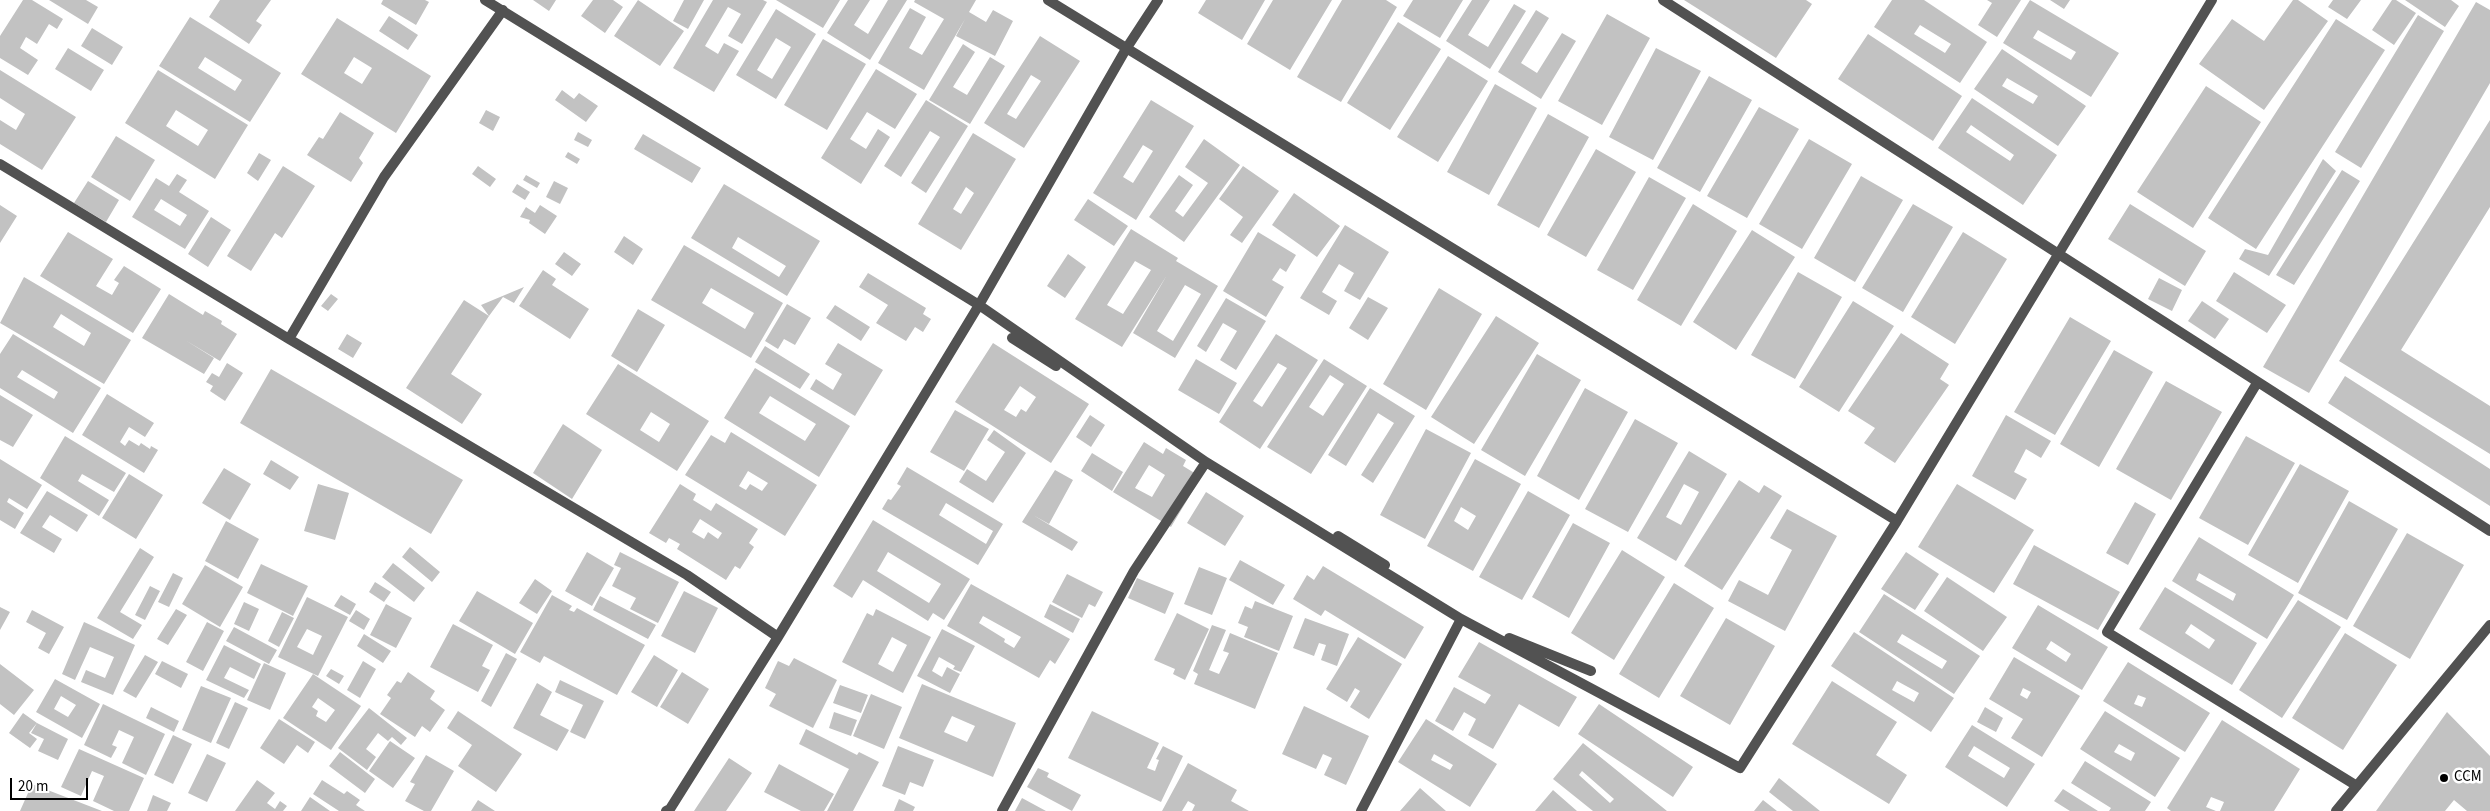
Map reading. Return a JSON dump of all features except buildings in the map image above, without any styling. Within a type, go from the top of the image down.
[{"type":"street","points":[[485,0],[979,305],[1206,462]]},
{"type":"street","points":[[1048,0],[1897,521]]},
{"type":"street","points":[[666,811],[670,809],[778,637],[979,305],[1126,48],[1158,0]]},
{"type":"street","points":[[1663,0],[2490,531]]},
{"type":"street","points":[[1012,338],[1206,462],[1461,619],[1740,768],[1897,521],[2059,256],[2212,0]]},
{"type":"street","points":[[289,339],[384,177],[503,10]]},
{"type":"street","points":[[0,164],[289,339],[687,575],[778,637]]},
{"type":"street","points":[[2257,383],[2107,632],[2357,786]]},
{"type":"street","points":[[1002,811],[1134,571],[1206,462]]},
{"type":"street","points":[[1461,619],[1591,671]]},
{"type":"street","points":[[1361,811],[1461,619]]},
{"type":"street","points":[[2336,811],[2490,625]]},
{"type":"place","name":"CCM","points":[[2444,778]]}]
